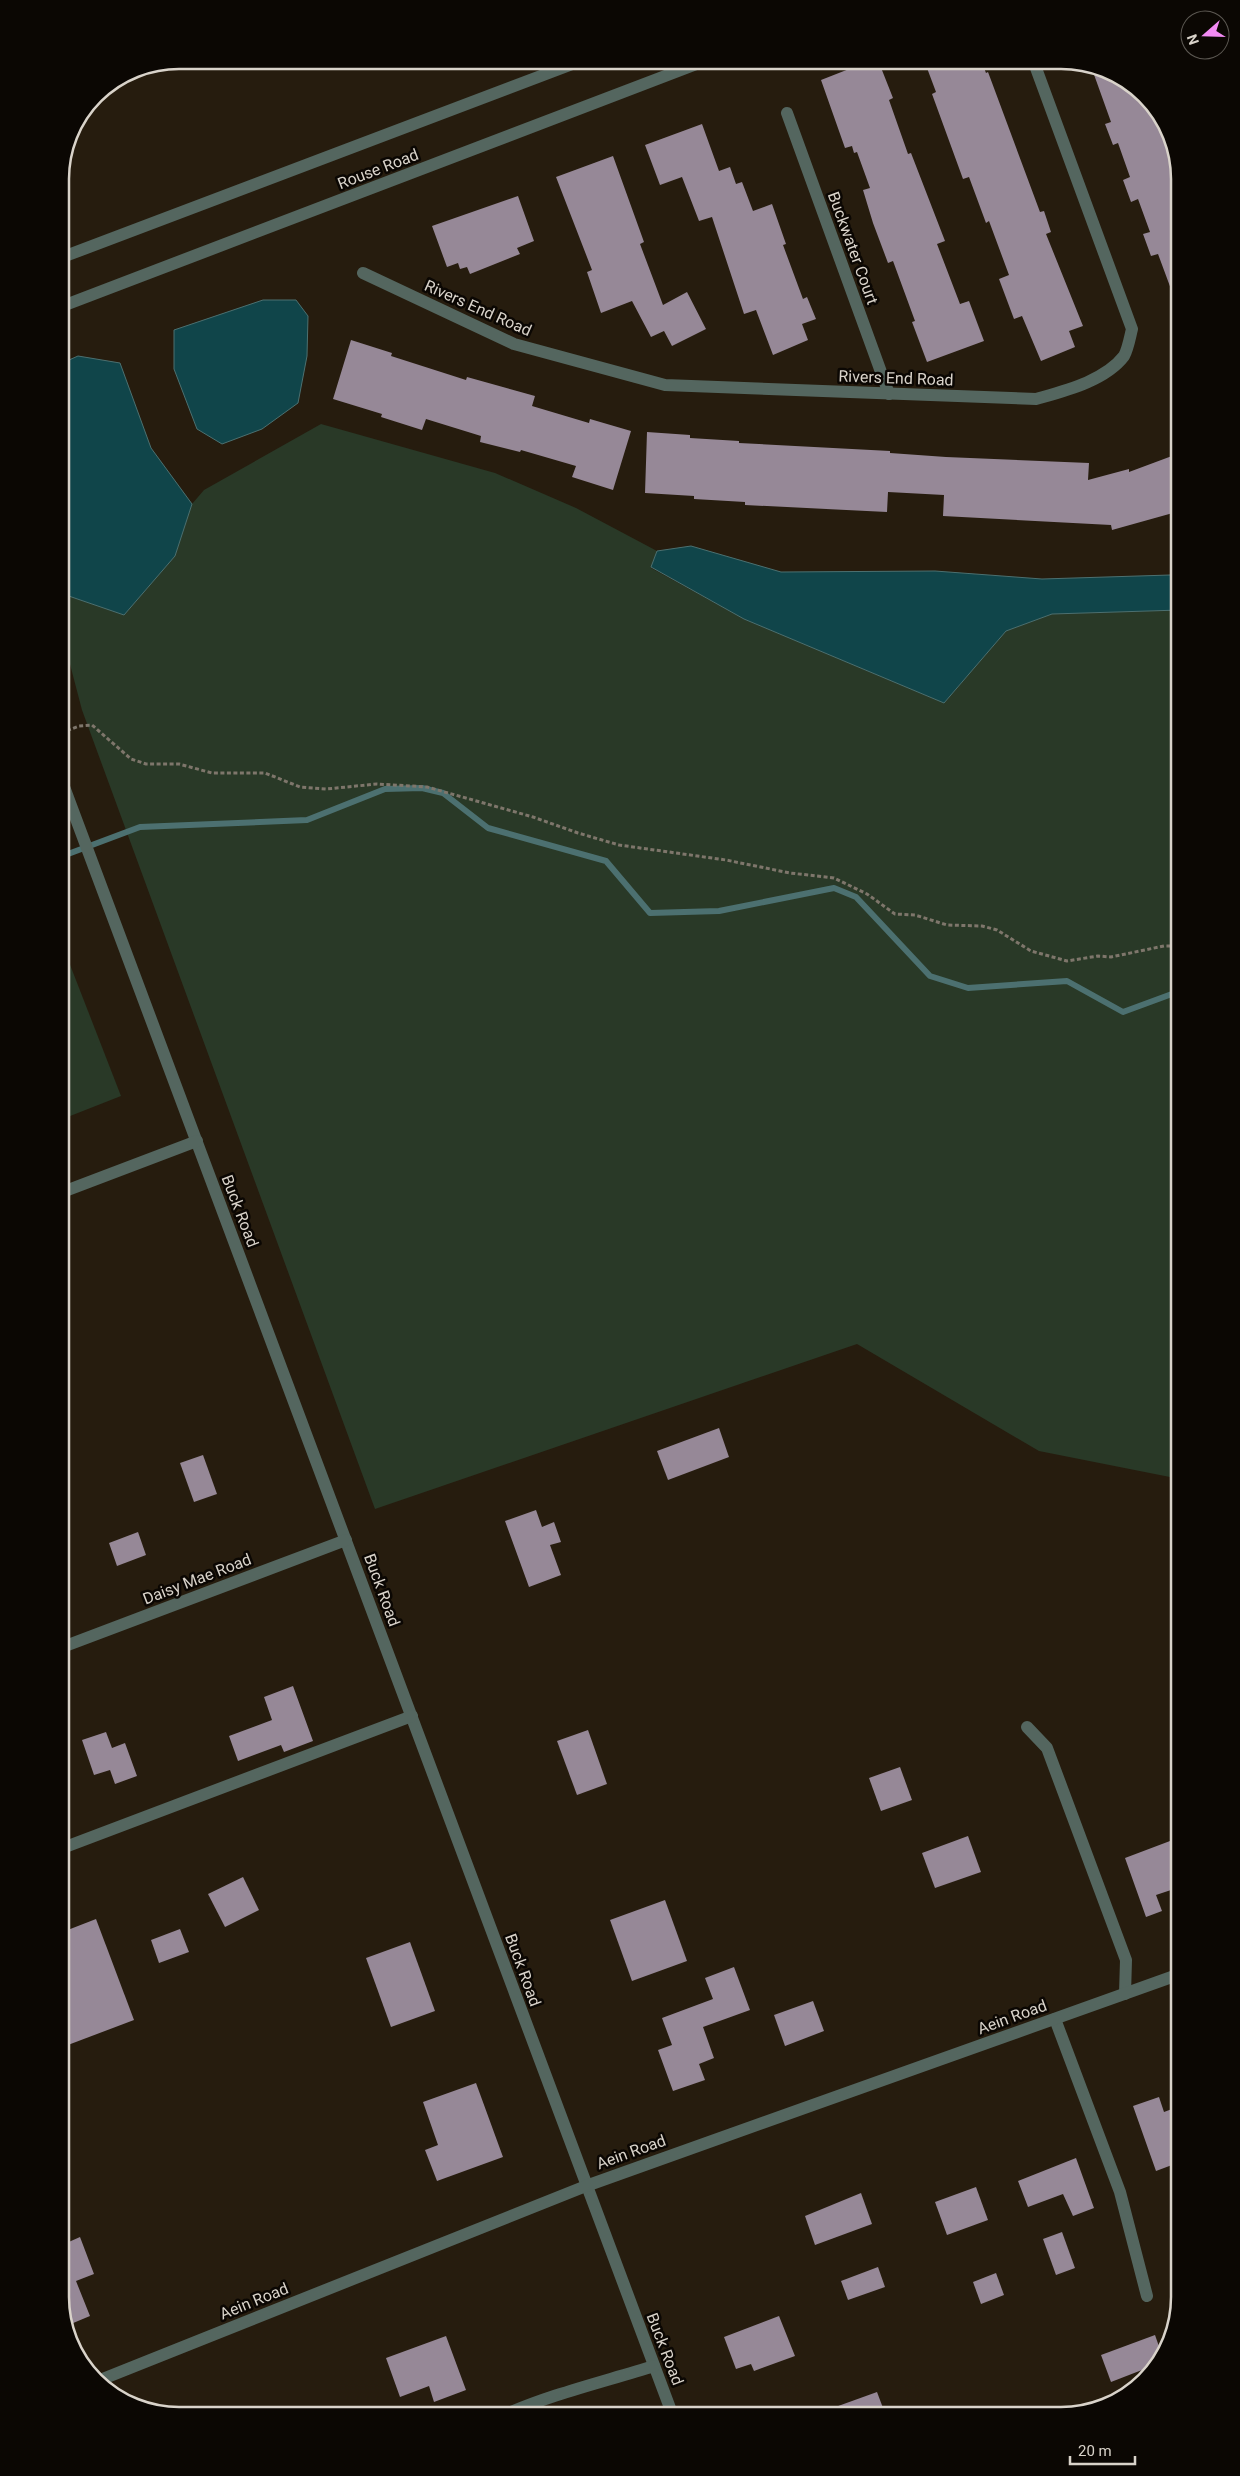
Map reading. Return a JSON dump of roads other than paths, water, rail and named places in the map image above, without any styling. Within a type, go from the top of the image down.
[{"type":"street","name":"Rouse Road","points":[[69,255],[559,69]]},
{"type":"street","name":"Rouse Road","points":[[69,304],[683,69]]},
{"type":"street","name":"Rivers End Road","points":[[363,274],[514,344],[665,385],[1036,399],[1067,390],[1100,376],[1124,355],[1132,329],[1036,69]]},
{"type":"street","name":"Buckwater Court","points":[[787,113],[889,394]]},
{"type":"street","name":"Buck Road","points":[[69,800],[670,2407]]},
{"type":"street","points":[[69,1190],[197,1141]]},
{"type":"street","name":"Daisy Mae Road","points":[[69,1645],[346,1540]]},
{"type":"street","points":[[69,1846],[412,1716]]},
{"type":"street","points":[[1027,1727],[1047,1748],[1126,1960],[1125,1994]]},
{"type":"street","name":"Aein Road","points":[[104,2378],[586,2186],[1171,1977]]},
{"type":"street","points":[[1055,2019],[1120,2192],[1148,2296]]},
{"type":"street","points":[[523,2407],[654,2366]]},
{"type":"water","points":[[263,300],[296,300],[308,316],[307,356],[298,403],[262,429],[222,444],[197,429],[174,369],[174,330]]},
{"type":"water","points":[[78,356],[120,363],[151,448],[192,504],[175,556],[124,615],[69,596],[69,360]]},
{"type":"water","points":[[691,546],[781,572],[935,571],[1042,579],[1171,575],[1171,610],[1052,614],[1006,631],[944,703],[744,619],[651,567],[657,551]]},
{"type":"waterway","points":[[69,854],[140,827],[307,820],[385,789],[422,788],[443,793],[488,828],[606,861],[650,913],[719,911],[834,888],[856,897],[930,976],[968,988],[1067,981],[1123,1012],[1171,994]]}]
